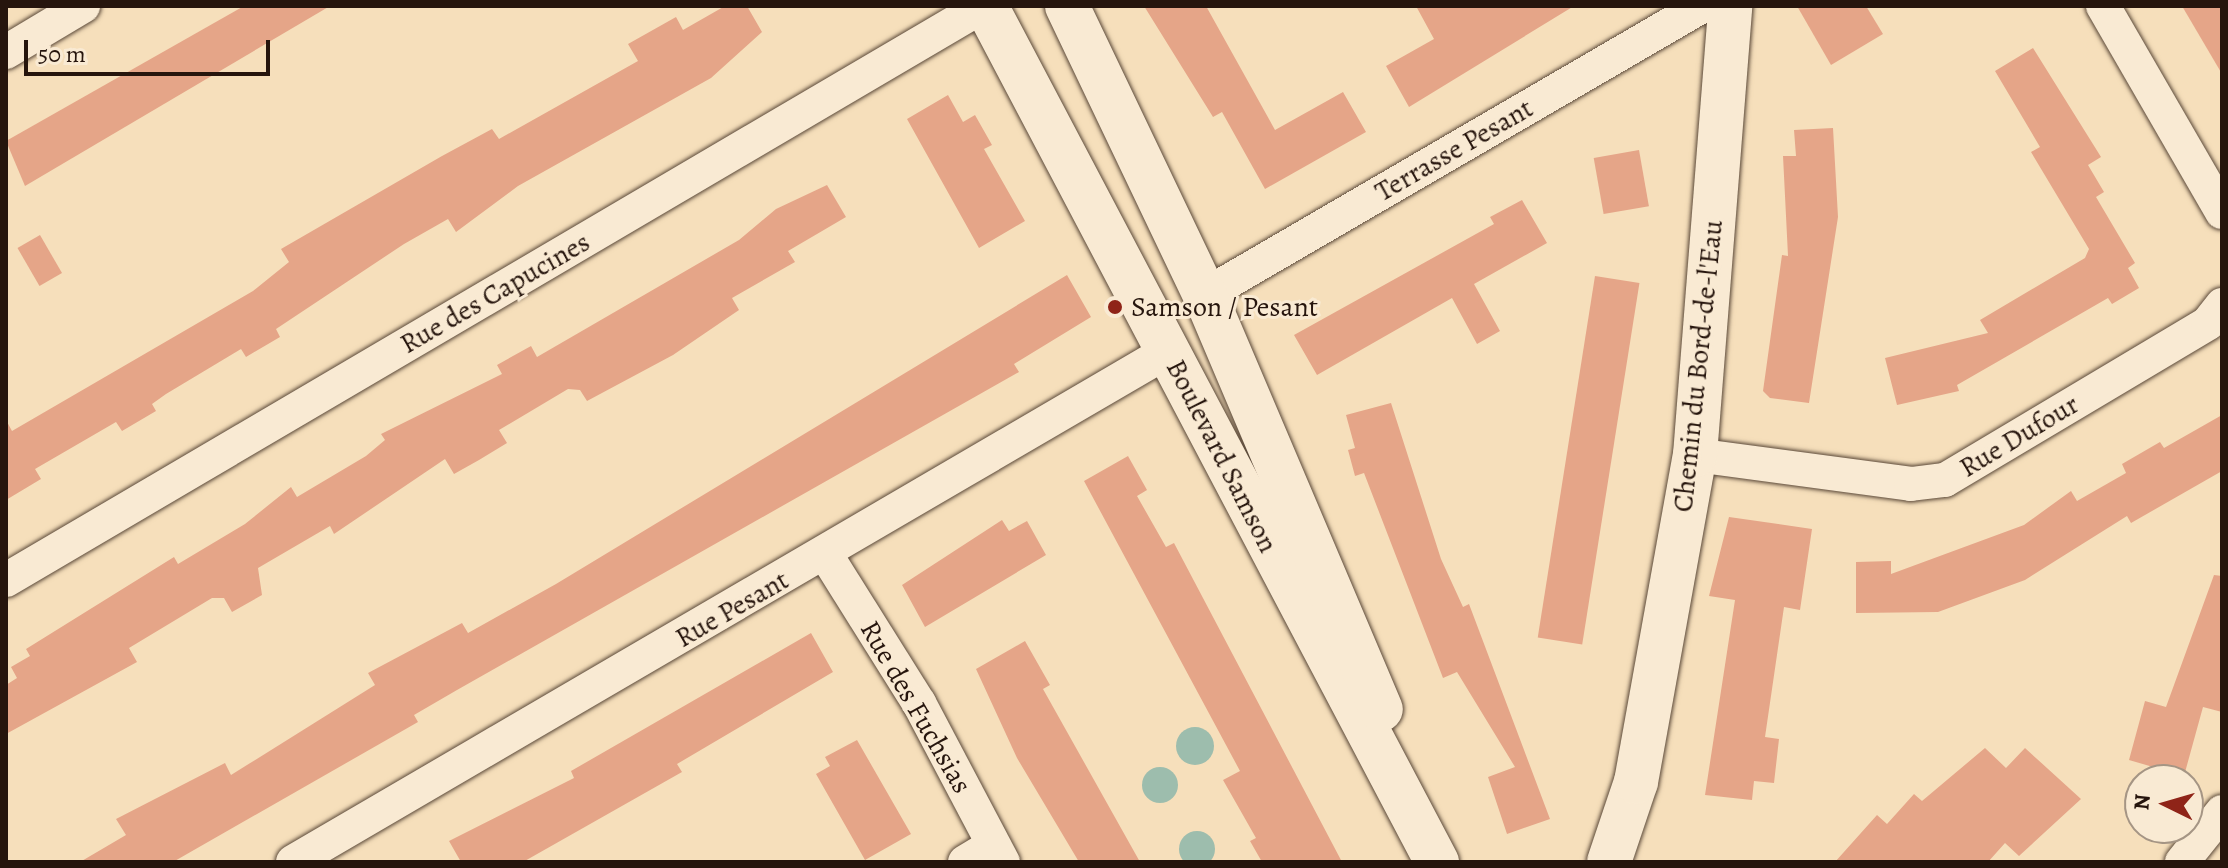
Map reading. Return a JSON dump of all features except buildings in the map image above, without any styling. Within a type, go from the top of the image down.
[{"type":"street","points":[[6,52],[83,6]]},
{"type":"street","name":"Boulevard Samson","points":[[984,6],[1437,862]]},
{"type":"street","name":"Rue des Capucines","points":[[6,580],[984,6]]},
{"type":"street","name":"Boulevard Samson","points":[[1067,6],[1205,295],[1446,862]]},
{"type":"street","name":"Terrasse Pesant","points":[[1205,295],[1702,6]]},
{"type":"street","name":"Chemin du Bord-de-l'Eau","points":[[1609,862],[1636,782],[1695,455],[1730,6]]},
{"type":"street","points":[[2103,6],[2222,212]]},
{"type":"street","name":"Rue Dufour","points":[[1695,455],[1911,484],[1945,480],[2208,323],[2222,305]]},
{"type":"street","name":"Rue Pesant","points":[[293,862],[826,555],[1168,351]]},
{"type":"street","name":"Rue des Fuchsias","points":[[826,555],[919,703],[987,856]]},
{"type":"street","points":[[2182,862],[2222,812]]},
{"type":"shaded area","points":[[1195,727],[1209,732],[1214,746],[1209,760],[1195,765],[1181,760],[1176,746],[1181,732]]},
{"type":"shaded area","points":[[1160,767],[1173,772],[1178,785],[1173,798],[1160,803],[1147,798],[1142,785],[1147,772]]},
{"type":"shaded area","points":[[1197,831],[1209,837],[1215,849],[1209,861],[1197,867],[1185,861],[1179,849],[1185,837]]},
{"type":"place","name":"Samson / Pesant","points":[[1115,307]]}]
